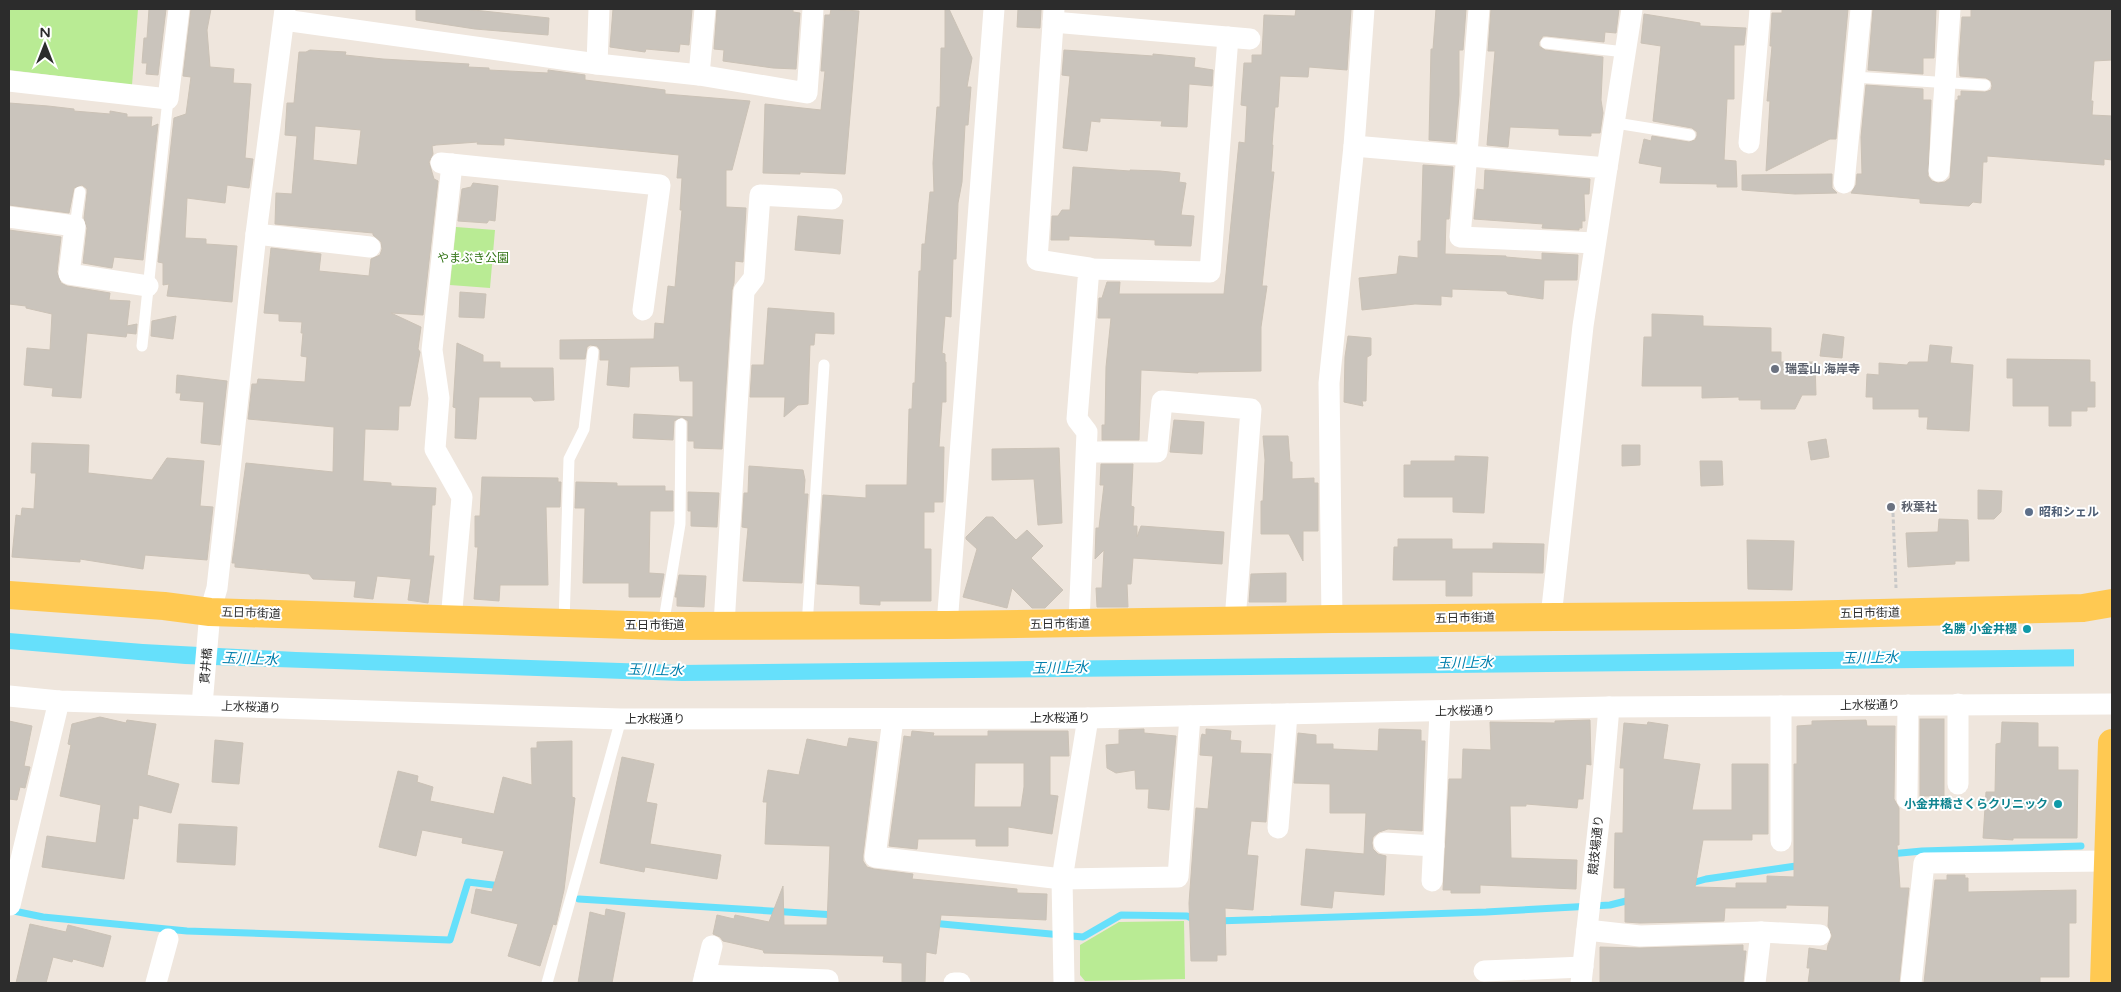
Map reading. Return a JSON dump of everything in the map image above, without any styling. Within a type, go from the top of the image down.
[{"type":"main road","name":"五日市街道","points":[[9,594],[164,606],[210,612],[662,626],[947,626],[1235,620],[1897,612],[2083,608],[2112,603]]},
{"type":"main road","points":[[2104,983],[2109,927],[2108,861],[2112,743]]},
{"type":"street","points":[[9,81],[168,99],[179,9]]},
{"type":"street","points":[[597,64],[599,9]]},
{"type":"street","points":[[699,76],[705,9]]},
{"type":"street","points":[[285,14],[597,64],[699,76],[807,93],[812,9]]},
{"type":"street","points":[[947,626],[994,9]]},
{"type":"street","points":[[1332,619],[1329,383],[1354,146],[1364,9]]},
{"type":"street","points":[[1479,9],[1460,237],[1595,244]]},
{"type":"street","points":[[1551,617],[1580,346],[1595,244],[1616,124],[1632,9]]},
{"type":"street","points":[[1749,143],[1760,9]]},
{"type":"street","points":[[1844,183],[1861,9]]},
{"type":"street","points":[[1939,171],[1950,9]]},
{"type":"street","name":"貫井橋","points":[[203,699],[210,612],[217,588],[256,234],[285,14]]},
{"type":"street","points":[[1228,37],[1210,272],[1089,269],[1037,260],[1054,15],[1228,37],[1250,38]]},
{"type":"street","points":[[1354,146],[1608,168]]},
{"type":"street","points":[[451,620],[462,497],[435,450],[439,398],[432,350],[447,164],[660,185],[643,310]]},
{"type":"street","points":[[724,625],[744,292],[754,278],[760,195],[832,199]]},
{"type":"street","points":[[9,217],[75,226],[69,274],[148,286]]},
{"type":"street","points":[[256,234],[370,247]]},
{"type":"street","points":[[1079,624],[1088,432],[1077,419],[1089,269]]},
{"type":"street","points":[[1086,452],[1157,452],[1162,401],[1251,409],[1235,620]]},
{"type":"street","name":"上水桜通り","points":[[9,696],[59,701],[203,699],[621,719],[1088,718],[1609,707],[2112,704]]},
{"type":"street","points":[[10,905],[59,701]]},
{"type":"street","points":[[1958,704],[1958,784]]},
{"type":"street","points":[[1907,799],[1908,705]]},
{"type":"street","points":[[1781,706],[1781,841]]},
{"type":"street","name":"競技場通り","points":[[1582,975],[1609,707]]},
{"type":"street","points":[[1432,881],[1440,712]]},
{"type":"street","points":[[1278,828],[1287,714]]},
{"type":"street","points":[[893,719],[875,857],[1062,880],[1178,877],[1190,716]]},
{"type":"street","points":[[1064,983],[1062,880],[1088,718]]},
{"type":"street","points":[[1384,843],[1434,846]]},
{"type":"street","points":[[1911,983],[1924,864],[2108,861]]},
{"type":"street","points":[[1588,926],[1640,936],[1761,932],[1820,935]]},
{"type":"street","points":[[1755,983],[1761,932]]},
{"type":"street","points":[[156,983],[168,939]]},
{"type":"street","points":[[712,946],[704,979],[828,980],[828,983]]},
{"type":"street","points":[[1484,971],[1582,975]]},
{"type":"street","points":[[954,983],[960,983]]},
{"type":"lane","points":[[1546,44],[1625,52]]},
{"type":"lane","points":[[1854,77],[1984,85]]},
{"type":"lane","points":[[142,346],[168,99]]},
{"type":"lane","points":[[1616,124],[1690,135]]},
{"type":"lane","points":[[75,226],[80,192]]},
{"type":"lane","points":[[564,624],[569,459],[584,429],[593,352]]},
{"type":"lane","points":[[807,626],[824,365]]},
{"type":"lane","points":[[662,626],[680,524],[681,424]]},
{"type":"lane","points":[[547,983],[621,719]]},
{"type":"path","points":[[1893,514],[1897,612]]},
{"type":"green space","points":[[9,9],[138,9],[132,85],[9,70]]},
{"type":"green space","name":"やまぶき公園","points":[[456,227],[495,230],[490,288],[450,285]]},
{"type":"green space","points":[[1184,921],[1185,979],[1085,981],[1080,975],[1080,945],[1119,922]]},
{"type":"water","name":"玉川上水","points":[[9,633],[143,644],[296,652],[680,665],[2095,649],[2112,666],[682,681],[185,664],[9,649]]},
{"type":"pier","points":[[2074,647],[2112,647],[2112,668],[2074,669]]},
{"type":"building","points":[[149,9],[166,9],[158,75],[146,74],[147,63],[142,63],[144,38],[147,38]]},
{"type":"building","points":[[191,9],[211,9],[207,30],[210,67],[234,69],[233,83],[251,84],[245,158],[253,159],[249,188],[227,185],[225,203],[187,198],[185,238],[206,239],[206,244],[237,246],[232,302],[167,296],[169,284],[163,285],[163,263],[158,262],[174,118],[186,114],[191,77],[183,76]]},
{"type":"building","points":[[416,9],[464,9],[549,18],[548,35],[475,29],[416,20]]},
{"type":"building","points":[[613,9],[692,9],[689,45],[680,44],[679,52],[646,49],[645,52],[610,47]]},
{"type":"building","points":[[717,9],[793,9],[793,12],[800,13],[796,69],[773,68],[723,61],[724,50],[714,49]]},
{"type":"building","points":[[831,9],[859,11],[845,174],[763,173],[765,104],[821,110],[825,71],[821,71],[825,15],[830,15]]},
{"type":"building","points":[[945,9],[949,9],[972,58],[967,87],[971,87],[968,125],[965,125],[962,182],[958,203],[956,259],[953,259],[951,317],[945,316],[942,353],[945,354],[946,362],[946,402],[942,402],[939,447],[944,447],[943,502],[934,502],[934,512],[924,512],[924,549],[931,549],[931,601],[880,601],[880,605],[860,604],[860,586],[817,584],[823,495],[866,498],[866,485],[907,485],[909,409],[912,409],[913,383],[915,383],[919,271],[921,271],[922,244],[925,244],[930,192],[934,192],[933,163],[937,107],[940,107],[941,48],[945,48]]},
{"type":"building","points":[[1018,9],[1041,10],[1040,28],[1017,27]]},
{"type":"building","points":[[1296,9],[1351,9],[1347,70],[1309,67],[1308,77],[1280,76],[1278,107],[1275,107],[1271,172],[1274,172],[1262,286],[1267,286],[1261,327],[1261,371],[1198,373],[1141,370],[1139,440],[1102,440],[1102,425],[1105,425],[1106,367],[1111,318],[1098,318],[1099,298],[1102,298],[1107,282],[1120,282],[1119,294],[1224,294],[1239,142],[1245,143],[1247,106],[1241,105],[1244,63],[1252,63],[1252,55],[1262,55],[1264,15],[1295,16]]},
{"type":"building","points":[[1436,9],[1466,9],[1463,50],[1459,50],[1459,95],[1455,142],[1429,140],[1431,49],[1433,49]]},
{"type":"building","points":[[1491,9],[1619,9],[1616,33],[1605,32],[1604,42],[1543,36],[1539,42],[1539,46],[1545,50],[1603,57],[1601,100],[1603,113],[1600,133],[1591,133],[1591,136],[1559,135],[1559,129],[1510,127],[1508,147],[1487,145],[1495,51],[1488,51]]},
{"type":"building","points":[[1782,9],[1848,9],[1836,139],[1830,139],[1766,171],[1770,101],[1767,101],[1772,46],[1770,46],[1772,13],[1782,13]]},
{"type":"building","points":[[1873,9],[1936,9],[1934,58],[1923,58],[1923,74],[1868,70]]},
{"type":"building","points":[[1971,9],[2112,9],[2112,60],[2094,61],[2091,101],[2093,101],[2092,115],[2112,116],[2112,160],[2104,159],[2104,165],[1987,156],[1987,162],[1983,162],[1981,203],[1973,202],[1969,206],[1920,203],[1920,199],[1851,193],[1856,185],[1857,174],[1862,174],[1861,137],[1866,85],[1923,89],[1923,100],[1931,100],[1928,176],[1932,181],[1938,183],[1945,182],[1950,178],[1956,100],[1958,100],[1958,96],[1961,96],[1961,91],[1985,92],[1991,90],[1992,86],[1991,81],[1986,78],[1960,76],[1959,59],[1962,17],[1971,17]]},
{"type":"building","points":[[1644,14],[1700,23],[1700,26],[1746,28],[1744,45],[1734,45],[1734,99],[1727,99],[1724,160],[1736,161],[1737,187],[1717,187],[1717,184],[1660,183],[1662,167],[1639,163],[1644,139],[1651,141],[1652,136],[1689,142],[1695,140],[1697,136],[1697,132],[1692,128],[1653,121],[1661,46],[1641,43]]},
{"type":"building","points":[[310,50],[346,52],[345,55],[383,59],[469,64],[468,67],[489,68],[489,70],[548,73],[548,70],[585,75],[585,80],[665,90],[665,94],[750,101],[732,170],[726,170],[726,207],[746,208],[743,262],[735,261],[732,290],[722,449],[694,448],[694,441],[688,441],[688,421],[682,417],[674,421],[673,440],[633,438],[634,414],[693,417],[693,381],[680,381],[679,366],[630,367],[629,387],[607,385],[609,360],[600,360],[600,350],[597,346],[590,345],[587,347],[585,359],[560,359],[560,340],[654,339],[655,323],[664,324],[668,286],[675,287],[682,210],[680,210],[682,178],[677,178],[679,155],[504,138],[504,145],[477,144],[478,142],[436,145],[432,146],[433,154],[429,162],[434,179],[438,181],[423,315],[391,313],[421,327],[418,349],[420,352],[410,406],[399,406],[398,430],[365,429],[363,481],[391,483],[391,486],[436,488],[435,505],[432,505],[429,556],[434,556],[428,603],[408,600],[411,579],[377,576],[373,599],[354,597],[356,581],[313,579],[309,574],[235,567],[235,563],[232,563],[246,463],[333,472],[334,427],[248,419],[252,384],[257,384],[258,379],[305,382],[307,357],[301,356],[302,322],[279,321],[279,314],[264,313],[271,248],[321,254],[319,271],[369,276],[371,259],[380,255],[382,249],[381,242],[373,233],[275,224],[276,193],[292,194],[297,136],[285,135],[287,103],[294,103],[299,52]],"holes":[[[315,126],[361,130],[357,165],[313,160]]]},
{"type":"building","points":[[1064,50],[1195,58],[1194,67],[1213,70],[1212,86],[1189,84],[1187,127],[1161,126],[1162,121],[1100,118],[1100,122],[1091,121],[1087,151],[1063,148],[1070,76],[1062,75]]},
{"type":"building","points":[[9,103],[110,114],[110,111],[127,114],[127,117],[152,117],[151,127],[158,124],[143,260],[114,257],[112,268],[83,263],[87,228],[84,218],[87,189],[82,185],[74,188],[69,213],[9,205]]},
{"type":"building","points":[[1423,165],[1453,167],[1449,219],[1446,219],[1445,254],[1506,256],[1542,260],[1542,253],[1578,255],[1577,280],[1544,280],[1543,299],[1508,294],[1506,291],[1452,289],[1452,297],[1441,296],[1441,305],[1415,304],[1362,310],[1359,278],[1397,274],[1399,256],[1418,258],[1418,241],[1421,241]]},
{"type":"building","points":[[1073,167],[1180,173],[1179,182],[1186,183],[1181,215],[1194,216],[1191,246],[1155,245],[1155,240],[1119,238],[1069,236],[1069,240],[1051,240],[1052,216],[1058,216],[1062,210],[1070,210]]},
{"type":"building","points":[[1485,170],[1590,179],[1589,194],[1584,194],[1585,221],[1582,221],[1582,228],[1579,228],[1579,230],[1542,228],[1543,224],[1474,219],[1477,189],[1484,190]]},
{"type":"building","points":[[1832,174],[1832,188],[1837,193],[1795,194],[1742,190],[1742,175]]},
{"type":"building","points":[[473,183],[498,186],[495,221],[489,220],[487,223],[458,221],[462,189],[471,187]]},
{"type":"building","points":[[798,216],[843,220],[840,254],[795,250]]},
{"type":"building","points":[[9,230],[61,237],[57,272],[61,283],[67,286],[110,293],[109,300],[130,301],[127,326],[137,324],[136,334],[127,333],[126,337],[87,333],[81,398],[52,396],[53,388],[24,385],[27,348],[50,350],[52,314],[26,308],[26,306],[9,304]]},
{"type":"building","points":[[460,292],[486,294],[484,318],[459,317]]},
{"type":"building","points":[[768,308],[834,313],[834,334],[815,333],[814,345],[810,345],[808,404],[798,405],[784,417],[785,397],[750,397],[752,365],[764,365]]},
{"type":"building","points":[[1652,314],[1703,316],[1703,326],[1771,328],[1771,352],[1781,352],[1781,362],[1815,362],[1816,395],[1802,395],[1795,409],[1761,409],[1761,400],[1739,400],[1739,397],[1702,398],[1702,386],[1642,386],[1644,337],[1652,337]]},
{"type":"building","points":[[176,316],[173,339],[151,336],[152,321]]},
{"type":"building","points":[[1823,334],[1844,337],[1842,358],[1820,356]]},
{"type":"building","points":[[1348,336],[1371,338],[1371,355],[1367,357],[1366,401],[1362,401],[1363,406],[1344,402],[1345,357]]},
{"type":"building","points":[[457,343],[483,355],[483,362],[500,362],[500,368],[553,368],[554,400],[534,401],[531,397],[479,397],[476,439],[455,438],[456,408],[453,407]]},
{"type":"building","points":[[1930,345],[1952,347],[1950,363],[1973,365],[1969,431],[1927,429],[1928,417],[1919,417],[1919,409],[1873,409],[1873,397],[1866,397],[1867,374],[1879,375],[1879,363],[1907,365],[1909,362],[1928,362]]},
{"type":"building","points":[[2007,359],[2090,360],[2090,382],[2095,382],[2095,407],[2087,407],[2087,411],[2071,411],[2071,426],[2049,426],[2049,406],[2013,406],[2013,378],[2007,378]]},
{"type":"building","points":[[177,375],[227,381],[220,445],[201,443],[204,402],[180,400],[181,393],[176,393]]},
{"type":"building","points":[[1174,420],[1204,422],[1202,454],[1170,452]]},
{"type":"building","points":[[1263,436],[1288,436],[1290,462],[1292,462],[1292,479],[1314,478],[1314,483],[1318,483],[1318,531],[1303,531],[1303,561],[1289,534],[1261,534],[1261,501],[1263,501],[1265,460]]},
{"type":"building","points":[[1826,439],[1829,457],[1811,460],[1808,442]]},
{"type":"building","points":[[32,443],[89,445],[88,473],[152,480],[167,458],[204,461],[200,506],[213,507],[207,560],[145,555],[143,569],[80,559],[80,562],[12,557],[16,515],[21,516],[22,508],[34,509],[36,473],[31,473]]},
{"type":"building","points":[[1622,445],[1640,445],[1640,465],[1622,466]]},
{"type":"building","points":[[1059,448],[1062,523],[1038,525],[1034,479],[992,480],[992,449]]},
{"type":"building","points":[[1455,456],[1488,457],[1484,513],[1453,512],[1453,497],[1404,497],[1404,465],[1411,465],[1411,461],[1455,461]]},
{"type":"building","points":[[1700,461],[1722,461],[1723,485],[1701,486]]},
{"type":"building","points":[[1101,464],[1133,464],[1131,506],[1134,507],[1133,526],[1137,526],[1137,537],[1141,526],[1224,532],[1222,564],[1133,558],[1131,584],[1127,584],[1128,607],[1097,607],[1096,588],[1102,588],[1104,550],[1095,559],[1096,528],[1099,528],[1104,485],[1100,485]]},
{"type":"building","points":[[749,466],[803,470],[805,480],[804,494],[808,494],[802,583],[743,581],[748,528],[742,527],[744,493],[748,493]]},
{"type":"building","points":[[482,477],[558,478],[558,482],[561,482],[560,507],[546,507],[548,585],[500,585],[499,601],[474,599],[478,547],[475,547],[475,516],[480,516]]},
{"type":"building","points":[[576,482],[617,483],[617,486],[665,486],[665,491],[673,491],[673,511],[650,511],[649,573],[664,574],[660,597],[629,597],[629,583],[583,583],[585,508],[575,508]]},
{"type":"building","points":[[1978,490],[2002,491],[2001,512],[1994,519],[1978,519]]},
{"type":"building","points":[[688,492],[719,493],[717,527],[691,526],[691,511],[688,511]]},
{"type":"building","points":[[986,517],[993,517],[1016,540],[1027,530],[1043,546],[1031,558],[1063,590],[1045,608],[1032,608],[1012,588],[1007,608],[963,597],[977,549],[966,537]]},
{"type":"building","points":[[1939,519],[1968,520],[1969,561],[1955,561],[1955,564],[1908,567],[1906,533],[1938,532]]},
{"type":"building","points":[[1398,539],[1452,539],[1452,549],[1493,549],[1493,543],[1544,544],[1543,573],[1472,572],[1472,596],[1446,596],[1446,580],[1393,580],[1394,547],[1398,547]]},
{"type":"building","points":[[1747,540],[1794,541],[1792,590],[1748,589]]},
{"type":"building","points":[[1286,573],[1286,602],[1249,602],[1251,574]]},
{"type":"building","points":[[679,575],[706,576],[704,607],[677,606],[677,597],[675,597]]},
{"type":"building","points":[[100,717],[126,723],[127,720],[156,724],[147,775],[179,784],[171,813],[139,805],[138,819],[133,818],[124,879],[42,867],[47,836],[96,843],[101,805],[60,796],[71,745],[68,744],[72,724]]},
{"type":"building","points":[[1920,719],[1944,719],[1944,796],[1920,796]]},
{"type":"building","points":[[1590,720],[1591,765],[1586,764],[1583,799],[1578,799],[1577,808],[1526,804],[1526,806],[1510,806],[1511,858],[1577,860],[1576,889],[1480,885],[1480,893],[1451,893],[1451,890],[1443,890],[1449,779],[1462,779],[1463,749],[1491,750],[1490,722],[1555,723],[1555,721]]},
{"type":"building","points":[[1866,720],[1867,726],[1895,726],[1894,799],[1899,808],[1899,845],[1897,845],[1900,888],[1909,888],[1899,983],[1808,983],[1810,968],[1807,968],[1809,948],[1827,951],[1832,936],[1828,926],[1829,906],[1786,905],[1786,908],[1725,908],[1724,921],[1625,922],[1625,888],[1614,888],[1615,833],[1623,833],[1624,768],[1620,768],[1624,723],[1647,725],[1648,722],[1668,725],[1663,759],[1700,764],[1692,810],[1732,810],[1732,764],[1768,764],[1768,834],[1752,834],[1752,840],[1703,840],[1695,887],[1736,888],[1736,883],[1767,883],[1767,876],[1794,877],[1794,764],[1797,764],[1797,726],[1812,725],[1812,721]]},
{"type":"building","points":[[9,721],[32,726],[24,766],[30,767],[25,788],[20,787],[17,800],[9,799]]},
{"type":"building","points":[[2002,722],[2038,723],[2038,747],[2058,747],[2058,770],[2078,770],[2077,838],[2013,838],[2013,840],[1983,838],[1986,792],[1995,792],[1996,744],[2001,743]]},
{"type":"building","points":[[1144,729],[1144,733],[1176,736],[1169,810],[1148,808],[1149,789],[1136,789],[1135,770],[1116,773],[1107,768],[1106,745],[1119,744],[1119,730]]},
{"type":"building","points":[[1206,729],[1231,731],[1230,740],[1241,741],[1240,753],[1271,754],[1266,822],[1251,821],[1247,855],[1258,856],[1253,910],[1225,908],[1226,955],[1217,955],[1217,961],[1191,961],[1189,903],[1196,808],[1208,809],[1213,756],[1200,755],[1201,738],[1202,734],[1206,735]]},
{"type":"building","points":[[1379,729],[1421,730],[1421,741],[1425,741],[1422,831],[1388,829],[1379,832],[1373,837],[1373,849],[1378,854],[1386,856],[1384,895],[1334,891],[1332,908],[1301,905],[1306,849],[1364,854],[1366,813],[1330,813],[1330,784],[1294,783],[1298,733],[1316,735],[1316,744],[1333,744],[1333,749],[1378,751]]},
{"type":"building","points":[[912,731],[934,733],[933,736],[988,736],[988,731],[1068,731],[1069,756],[1050,756],[1050,795],[1058,796],[1052,834],[1008,827],[1008,846],[976,846],[976,839],[918,839],[917,849],[889,846],[904,736],[911,737]],"holes":[[[975,763],[1024,763],[1024,787],[1021,807],[974,807]]]},
{"type":"building","points":[[849,738],[877,742],[863,855],[863,861],[867,867],[913,874],[912,879],[1017,889],[1017,893],[1047,894],[1046,920],[941,915],[936,954],[926,952],[925,983],[902,983],[902,963],[883,962],[884,956],[764,953],[763,950],[723,941],[720,937],[713,934],[717,915],[734,919],[735,915],[769,922],[783,886],[784,925],[827,925],[830,846],[765,844],[767,802],[763,802],[768,770],[799,775],[807,739],[847,747]]},
{"type":"building","points":[[215,740],[243,743],[239,784],[212,782]]},
{"type":"building","points":[[572,741],[572,797],[575,798],[564,890],[556,925],[553,924],[540,966],[508,956],[518,924],[471,913],[476,889],[492,892],[504,851],[462,843],[463,838],[422,830],[416,856],[379,847],[398,771],[418,776],[417,782],[433,787],[430,801],[494,814],[503,777],[532,785],[531,748],[537,748],[537,742]]},
{"type":"building","points":[[622,757],[654,764],[646,802],[657,804],[650,844],[721,855],[717,879],[645,867],[644,872],[600,863]]},
{"type":"building","points":[[179,824],[237,827],[235,865],[177,862]]},
{"type":"building","points":[[1947,875],[1965,875],[1965,878],[1968,878],[1968,892],[2076,890],[2076,923],[2069,923],[2069,977],[2040,977],[2040,983],[1924,983],[1935,880],[1947,880]]},
{"type":"building","points":[[606,909],[625,913],[612,983],[578,983],[590,912],[605,916]]},
{"type":"building","points":[[30,924],[66,932],[68,925],[111,936],[103,967],[73,959],[72,962],[53,957],[46,983],[16,983]]},
{"type":"building","points":[[1743,945],[1743,951],[1746,951],[1743,983],[1600,983],[1600,947],[1640,948]]},
{"type":"waterway","points":[[1890,854],[1922,851],[2081,846]]},
{"type":"waterway","points":[[1688,884],[1706,879],[1803,865]]},
{"type":"waterway","points":[[9,910],[43,917],[187,931],[450,940],[468,882],[501,886]]},
{"type":"waterway","points":[[579,899],[836,915]]},
{"type":"waterway","points":[[1216,921],[1486,912],[1610,905],[1634,899]]},
{"type":"waterway","points":[[931,923],[1083,937],[1121,915],[1187,916],[1198,921]]},
{"type":"place","name":"瑞雲山 海岸寺","points":[[1775,369]]},
{"type":"place","name":"秋葉社","points":[[1891,507]]},
{"type":"place","name":"昭和シェル","points":[[2029,512]]},
{"type":"place","name":"名勝 小金井櫻","points":[[2027,629]]},
{"type":"place","name":"小金井橋さくらクリニック","points":[[2058,804]]}]
